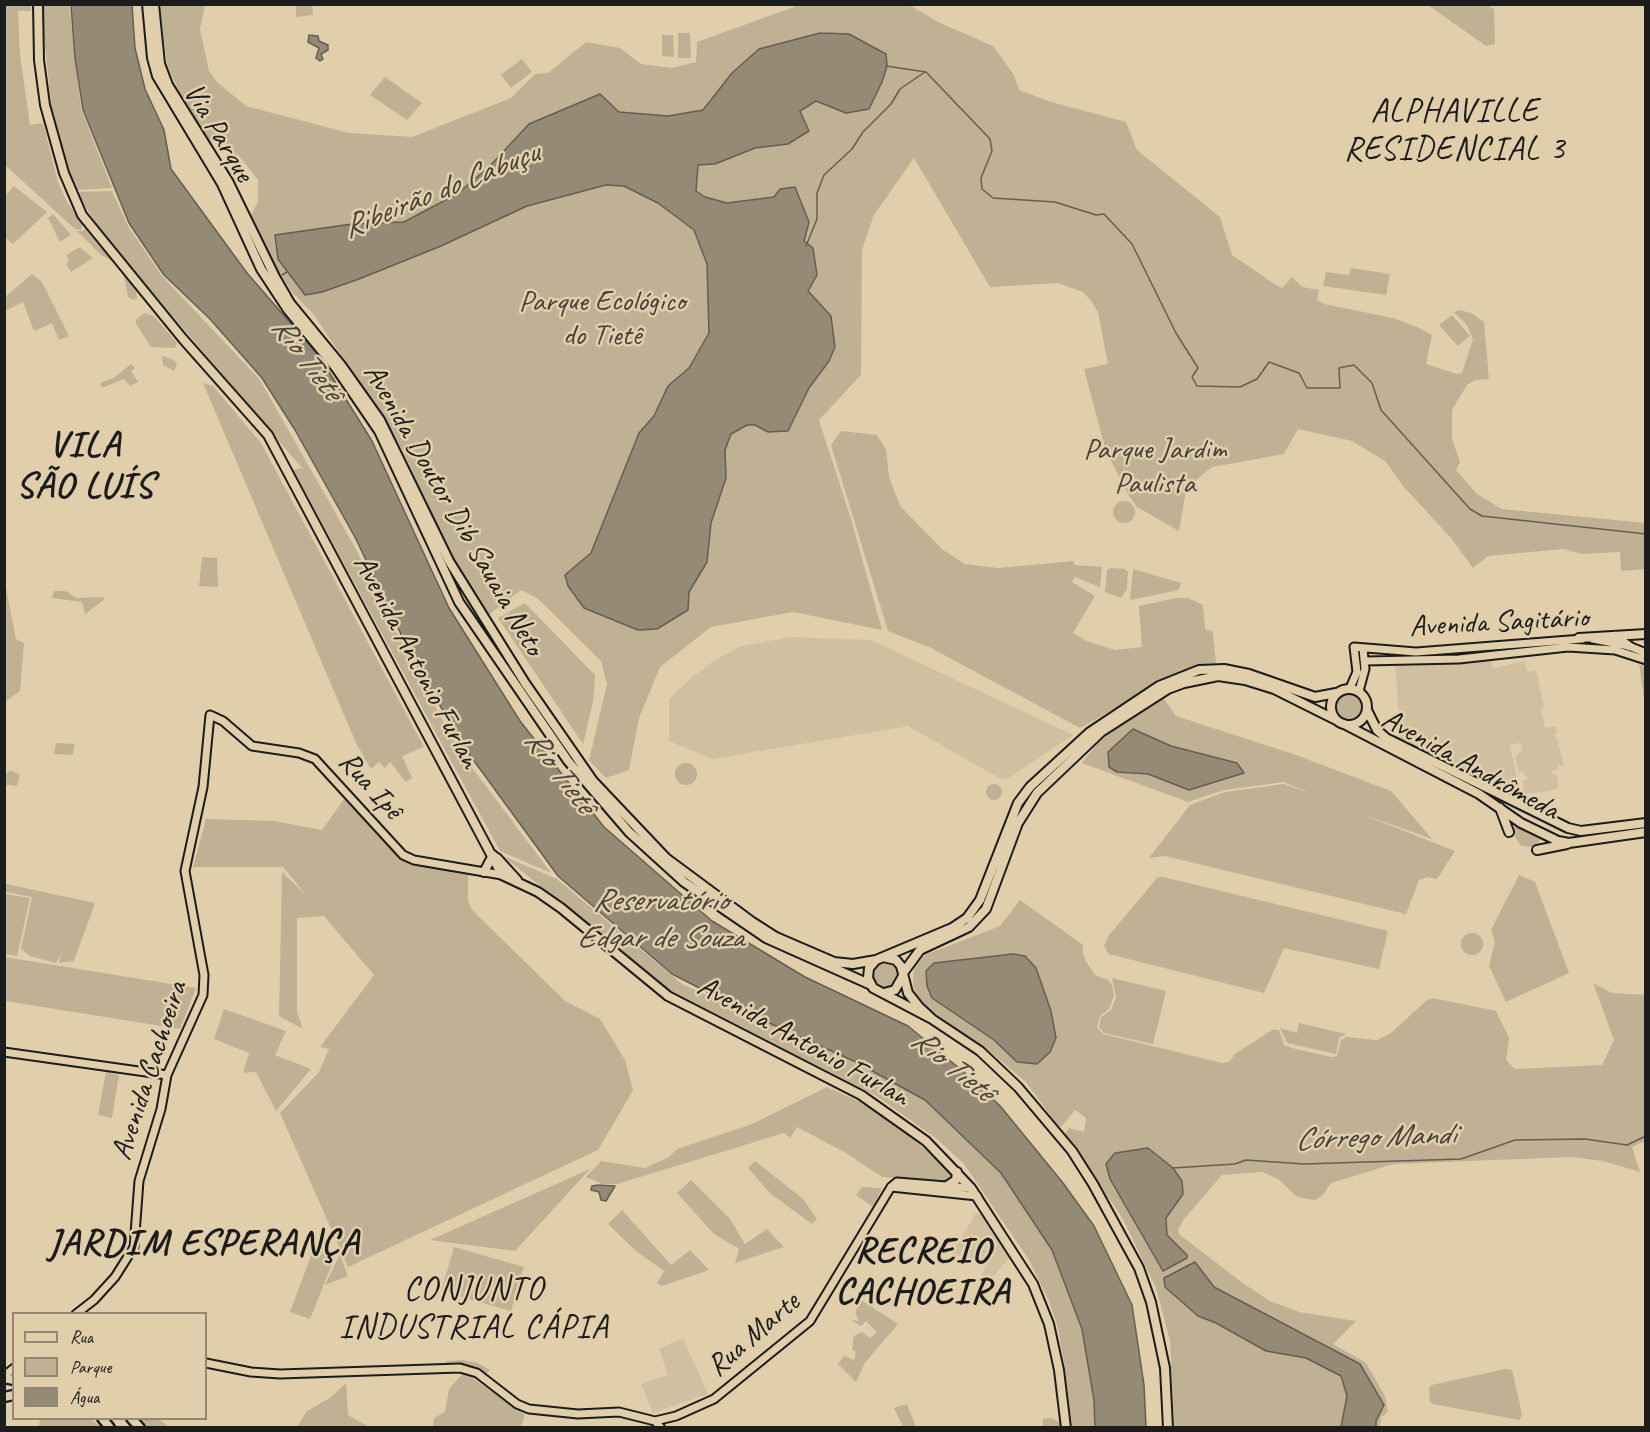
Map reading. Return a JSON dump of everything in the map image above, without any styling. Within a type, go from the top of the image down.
[{"type":"main road","name":"Avenida Antonio Furlan","points":[[38,4],[39,60],[45,105],[64,173],[82,215],[169,323],[268,435],[502,875],[521,883],[561,908],[668,996],[861,1095],[926,1141],[971,1188],[1023,1265],[1041,1302],[1059,1370],[1066,1428]]},
{"type":"main road","name":"Via Parque","points":[[147,4],[152,58],[157,76],[222,184],[272,279]]},
{"type":"main road","name":"Via Parque","points":[[154,4],[158,51],[163,74],[231,186],[272,279]]},
{"type":"main road","name":"Avenida Doutor Dib Sauaia Neto","points":[[272,279],[342,365],[384,426],[443,551],[525,683],[593,781],[666,858],[708,891],[776,937],[834,962],[853,964],[879,958]]},
{"type":"main road","name":"Avenida Doutor Dib Sauaia Neto","points":[[272,279],[288,310],[342,376],[379,430],[459,602],[580,777],[659,861],[709,900],[766,938],[869,984]]},
{"type":"main road","points":[[459,602],[463,596],[471,594]]},
{"type":"main road","points":[[476,627],[483,628],[487,622]]},
{"type":"main road","points":[[1579,638],[1646,634]]},
{"type":"main road","points":[[1614,636],[1629,646]]},
{"type":"main road","points":[[1168,1428],[1165,1368],[1157,1325],[1139,1268],[1117,1224],[1072,1151],[1018,1087],[980,1051],[932,1019],[869,984],[867,973],[879,958],[952,928],[967,918],[985,889],[1011,818],[1030,787],[1090,732],[1159,686],[1187,673],[1224,669],[1267,678],[1315,698],[1350,688],[1359,691],[1366,701],[1367,710],[1358,723],[1340,722],[1330,710],[1336,693]]},
{"type":"main road","name":"Avenida Andrômeda","points":[[903,974],[920,950],[969,927],[986,909],[1018,823],[1037,793],[1101,732],[1168,689],[1184,682],[1218,676],[1245,680],[1274,689],[1499,806],[1540,832],[1569,843],[1646,832]]},
{"type":"main road","name":"Avenida Andrômeda","points":[[1367,710],[1377,730],[1386,738],[1568,828],[1581,831],[1646,823]]},
{"type":"main road","points":[[1499,806],[1509,832]]},
{"type":"main road","points":[[1537,850],[1569,843]]},
{"type":"main road","points":[[486,846],[521,883]]},
{"type":"main road","points":[[484,872],[493,855]]},
{"type":"main road","points":[[879,958],[896,960],[913,1000],[932,1019]]},
{"type":"main road","points":[[884,993],[899,986],[903,974]]},
{"type":"main road","points":[[947,1186],[956,1180],[957,1172]]},
{"type":"street","name":"Avenida Sagitário","points":[[1365,661],[1459,659],[1568,644],[1579,638],[1629,646],[1646,653]]},
{"type":"street","name":"Avenida Sagitário","points":[[1350,688],[1357,672],[1354,647],[1416,652],[1568,644],[1615,650],[1646,660]]},
{"type":"street","points":[[1359,691],[1365,661],[1363,649]]},
{"type":"street","name":"Rua Ipê","points":[[210,715],[224,721],[252,746],[300,753],[315,759],[403,855],[414,860],[502,875]]},
{"type":"street","name":"Avenida Cachoeira","points":[[79,1312],[115,1277],[134,1247],[139,1180],[161,1109],[168,1076],[204,986],[185,871],[203,787],[210,715]]},
{"type":"street","points":[[4,1052],[168,1076]]},
{"type":"street","points":[[891,1187],[897,1182],[947,1186],[977,1196]]},
{"type":"street","points":[[891,1187],[958,1191],[971,1188]]},
{"type":"street","name":"Rua Marte","points":[[655,1421],[676,1416],[714,1399],[810,1322],[891,1187]]},
{"type":"street","points":[[85,1308],[90,1312]]},
{"type":"street","points":[[207,1363],[251,1372],[280,1374],[460,1368],[477,1373],[517,1404],[529,1409],[578,1414],[620,1412],[655,1421],[661,1428]]},
{"type":"shaded area","points":[[792,637],[871,640],[1073,735],[1007,779],[999,778],[908,726],[712,759],[669,741],[669,699],[690,679],[715,660],[741,646]]},
{"type":"shaded area","points":[[1491,660],[1493,668],[1525,661],[1527,672],[1536,670],[1544,707],[1541,708],[1545,728],[1556,726],[1557,734],[1553,735],[1557,738],[1564,766],[1557,765],[1559,769],[1552,771],[1557,775],[1559,787],[1550,791],[1524,794],[1523,780],[1528,780],[1523,772],[1518,771],[1515,757],[1522,750],[1520,743],[1510,745],[1522,803],[1401,744],[1395,664]]},
{"type":"shaded area","points":[[976,1213],[981,1214],[1011,1256],[990,1280],[981,1276],[986,1267],[952,1253]]},
{"type":"shaded area","points":[[683,1338],[708,1394],[653,1413],[641,1384],[668,1375],[659,1349]]},
{"type":"green space","points":[[5,4],[31,5],[31,11],[18,11],[20,55],[30,125],[43,123],[58,182],[67,202],[83,224],[81,230],[75,229],[5,165]]},
{"type":"green space","points":[[44,5],[69,5],[81,109],[112,188],[75,190],[53,121],[44,37]]},
{"type":"green space","name":"Parque Ecológico do Tietê","points":[[160,5],[205,5],[200,29],[209,71],[218,83],[246,106],[349,133],[412,137],[511,98],[535,74],[548,73],[586,42],[620,48],[641,64],[672,68],[696,62],[697,42],[799,5],[909,5],[940,23],[993,46],[1014,75],[1019,90],[1051,102],[1126,122],[1137,150],[1220,217],[1232,255],[1279,287],[1282,288],[1292,277],[1302,287],[1319,290],[1317,300],[1324,304],[1393,318],[1417,327],[1432,335],[1426,364],[1457,374],[1462,373],[1473,339],[1467,325],[1454,312],[1459,310],[1471,313],[1484,322],[1489,379],[1475,380],[1467,385],[1452,410],[1452,439],[1460,462],[1456,470],[1477,494],[1502,509],[1645,523],[1645,569],[1621,571],[1620,552],[1582,554],[1563,549],[1488,556],[1473,568],[1451,538],[1404,487],[1385,461],[1352,441],[1298,429],[1284,454],[1212,467],[1197,479],[1186,490],[1179,531],[1137,507],[1106,451],[1084,369],[1108,364],[1098,312],[1092,302],[1083,292],[1058,283],[990,287],[914,158],[874,215],[862,249],[861,375],[819,420],[851,519],[882,630],[793,612],[711,627],[660,667],[639,718],[629,770],[606,778],[589,760],[607,684],[601,661],[537,598],[521,590],[487,616],[451,560],[404,453],[381,415],[314,315],[291,291],[264,248],[250,217],[258,202],[258,180],[239,156],[207,139],[178,89],[167,65]]},
{"type":"green space","points":[[296,5],[312,5],[313,15],[296,17]]},
{"type":"green space","points":[[1428,5],[1487,5],[1494,9],[1495,44],[1486,46]]},
{"type":"green space","points":[[678,33],[690,33],[691,58],[678,58]]},
{"type":"green space","points":[[662,35],[673,35],[674,57],[662,56]]},
{"type":"green space","points":[[522,59],[532,72],[511,88],[501,75]]},
{"type":"green space","points":[[385,77],[422,103],[407,120],[370,95]]},
{"type":"green space","points":[[14,186],[47,212],[13,244],[5,237],[4,197]]},
{"type":"green space","points":[[112,191],[129,228],[162,276],[260,380],[357,551],[382,605],[456,746],[551,873],[500,851],[293,470],[305,467],[301,467],[102,233],[76,192]]},
{"type":"green space","points":[[53,214],[71,235],[60,242],[48,218]]},
{"type":"green space","points":[[85,228],[117,264],[100,254],[77,231],[83,231]]},
{"type":"green space","points":[[80,247],[93,258],[71,272],[66,264],[69,260],[66,255]]},
{"type":"green space","points":[[1351,268],[1390,274],[1386,295],[1323,286],[1326,272],[1349,275]]},
{"type":"green space","points":[[123,270],[136,289],[137,298],[133,300],[128,297]]},
{"type":"green space","points":[[32,274],[42,282],[69,336],[59,340],[52,323],[34,331],[23,302],[5,311],[5,297]]},
{"type":"green space","points":[[144,313],[154,316],[177,343],[175,348],[151,347],[136,324],[136,320]]},
{"type":"green space","points":[[1452,315],[1470,336],[1458,346],[1439,325]]},
{"type":"green space","points":[[162,356],[174,360],[177,364],[174,371],[163,365]]},
{"type":"green space","points":[[131,364],[135,368],[131,371],[138,382],[130,386],[124,379],[102,388],[100,383],[114,378]]},
{"type":"green space","points":[[203,383],[213,386],[261,443],[424,747],[402,756],[412,778],[406,782],[390,762],[385,768],[379,762],[371,769],[356,743]]},
{"type":"green space","points":[[841,431],[877,435],[886,449],[889,477],[900,506],[943,550],[965,564],[998,568],[1074,561],[1074,565],[1102,567],[1100,587],[1075,577],[1072,582],[1095,596],[1073,633],[1087,641],[1115,650],[1142,647],[1139,606],[1176,598],[1188,598],[1203,605],[1205,629],[1213,632],[1216,665],[1170,678],[1080,728],[931,648],[888,631],[831,445]]},
{"type":"green space","points":[[1124,501],[1132,504],[1135,512],[1132,520],[1124,523],[1116,520],[1113,512],[1116,504]]},
{"type":"green space","points":[[202,557],[217,558],[218,587],[199,586]]},
{"type":"green space","points":[[1125,569],[1128,572],[1127,589],[1121,598],[1105,592],[1107,570]]},
{"type":"green space","points":[[1133,569],[1181,583],[1179,590],[1130,600]]},
{"type":"green space","points":[[4,578],[16,639],[24,643],[20,691],[6,701]]},
{"type":"green space","points":[[54,591],[66,591],[76,598],[102,597],[105,599],[85,614],[82,602],[52,598]]},
{"type":"green space","points":[[525,603],[595,675],[593,702],[583,744],[498,618]]},
{"type":"green space","points":[[1639,664],[1645,667],[1645,708],[1643,690]]},
{"type":"green space","points":[[1349,690],[1360,695],[1365,706],[1360,717],[1349,722],[1338,717],[1333,706],[1338,695]]},
{"type":"green space","points":[[1163,698],[1176,716],[1296,755],[1391,791],[1432,839],[1359,813],[1455,851],[1437,879],[1428,877],[1419,880],[1406,914],[1165,856],[1149,858],[1190,805],[1225,792],[1284,784],[1311,794],[1284,782],[1224,790],[1188,802],[1082,763],[1102,738],[1156,700]]},
{"type":"green space","points":[[56,743],[74,744],[73,755],[54,754]]},
{"type":"green space","points":[[686,763],[694,766],[697,774],[694,782],[686,785],[678,782],[675,774],[678,766]]},
{"type":"green space","points":[[10,770],[20,775],[17,786],[7,785],[5,790],[5,775]]},
{"type":"green space","points":[[994,784],[1000,786],[1002,792],[1000,798],[994,800],[988,798],[986,792],[988,786]]},
{"type":"green space","points":[[344,799],[404,860],[468,875],[468,901],[472,910],[565,1001],[600,1019],[625,1060],[633,1090],[598,1150],[348,1267],[280,1113],[319,1072],[329,1049],[320,1047],[374,975],[324,916],[297,918],[297,1012],[303,1029],[279,1016],[282,872],[306,895],[283,867],[193,867],[206,819],[274,821],[322,830]]},
{"type":"green space","points":[[1515,824],[1541,840],[1532,847],[1521,846],[1513,834]]},
{"type":"green space","points":[[503,856],[557,879],[682,984],[856,1062],[925,1100],[1001,1173],[1052,1250],[1082,1329],[1094,1400],[1095,1427],[1072,1427],[1057,1324],[1048,1299],[1029,1260],[964,1164],[937,1139],[875,1095],[668,989]]},
{"type":"green space","points":[[1519,875],[1535,882],[1569,973],[1506,1002],[1489,966],[1495,942],[1491,930]]},
{"type":"green space","points":[[1163,877],[1388,931],[1379,969],[1284,948],[1264,993],[1109,954],[1104,946],[1109,935],[1157,878]]},
{"type":"green space","points":[[6,884],[95,903],[74,961],[59,963],[61,955],[56,963],[30,956],[21,949],[32,897],[6,892]]},
{"type":"green space","points":[[5,894],[30,898],[17,956],[5,954]]},
{"type":"green space","points":[[1020,900],[1083,945],[1083,954],[1095,975],[1108,980],[1112,985],[1114,996],[1109,1009],[1100,1016],[1097,1027],[1103,1034],[1222,1063],[1229,1062],[1235,1054],[1272,1030],[1279,1030],[1284,1045],[1332,1057],[1337,1056],[1341,1040],[1346,1037],[1377,1040],[1391,1033],[1427,1000],[1433,998],[1496,1011],[1509,1038],[1506,1060],[1515,1069],[1602,1065],[1614,1040],[1593,983],[1612,993],[1645,995],[1645,1141],[1632,1147],[1640,1172],[1603,1161],[1571,1157],[1393,1164],[1331,1183],[1323,1195],[1315,1200],[1297,1197],[1278,1179],[1263,1172],[1222,1175],[1184,1219],[1178,1230],[1180,1235],[1270,1301],[1299,1312],[1356,1321],[1333,1344],[1366,1363],[1385,1396],[1388,1412],[1381,1417],[1380,1427],[1174,1427],[1170,1341],[1156,1288],[1123,1219],[1065,1134],[1069,1128],[1084,1132],[1086,1118],[1075,1110],[1061,1127],[1058,1126],[1026,1082],[990,1052],[925,1006],[916,995],[913,985],[914,968],[925,955],[1000,926]]},
{"type":"green space","points":[[1468,933],[1476,933],[1483,940],[1483,948],[1476,955],[1468,955],[1461,948],[1461,940]]},
{"type":"green space","points":[[4,957],[196,988],[180,1029],[5,1001]]},
{"type":"green space","points":[[885,962],[894,966],[898,975],[894,984],[885,988],[876,984],[872,975],[876,966]]},
{"type":"green space","points":[[1112,978],[1166,991],[1153,1044],[1104,1033],[1099,1027],[1101,1017],[1111,1010],[1116,997]]},
{"type":"green space","points":[[224,1009],[286,1031],[275,1055],[311,1069],[276,1111],[256,1072],[243,1073],[249,1053],[214,1039]]},
{"type":"green space","points":[[1299,1023],[1346,1034],[1339,1038],[1336,1054],[1287,1043],[1280,1028],[1297,1033]]},
{"type":"green space","points":[[106,1072],[119,1075],[112,1118],[98,1115]]},
{"type":"green space","points":[[827,1087],[854,1099],[892,1121],[953,1175],[953,1179],[947,1182],[882,1177],[846,1153],[797,1127],[790,1138],[784,1133],[617,1184],[602,1184],[586,1177],[601,1161],[645,1168],[669,1157],[677,1149],[750,1125]]},
{"type":"green space","points":[[755,1161],[803,1199],[817,1219],[812,1224],[771,1194],[748,1168]]},
{"type":"green space","points":[[590,1169],[515,1251],[430,1240]]},
{"type":"green space","points":[[691,1180],[730,1219],[745,1244],[767,1229],[784,1247],[735,1263],[739,1249],[714,1234],[677,1193]]},
{"type":"green space","points":[[862,1187],[882,1188],[873,1207],[856,1195]]},
{"type":"green space","points":[[622,1210],[671,1265],[690,1250],[709,1270],[662,1286],[657,1283],[664,1271],[636,1251],[608,1224]]},
{"type":"green space","points":[[316,1242],[337,1252],[310,1319],[290,1312]]},
{"type":"green space","points":[[454,1247],[524,1267],[511,1311],[441,1291]]},
{"type":"green space","points":[[340,1254],[348,1276],[325,1285]]},
{"type":"green space","points":[[861,1300],[898,1324],[864,1364],[856,1382],[838,1364],[844,1356],[854,1360],[856,1352],[852,1349],[854,1336],[862,1332],[870,1338],[877,1332],[866,1321],[861,1326],[851,1320],[859,1321],[855,1312]]},
{"type":"green space","points":[[463,1360],[478,1363],[490,1370],[485,1375],[469,1365],[446,1364],[446,1361]]},
{"type":"green space","points":[[1505,1369],[1512,1370],[1522,1414],[1520,1420],[1432,1404],[1430,1401],[1429,1388],[1432,1385]]},
{"type":"green space","points":[[464,1372],[525,1415],[521,1427],[433,1428],[434,1418],[445,1412],[449,1389]]},
{"type":"green space","points":[[346,1383],[348,1415],[369,1427],[297,1427],[307,1411],[330,1398]]},
{"type":"green space","points":[[907,1404],[916,1427],[903,1427],[894,1408]]},
{"type":"green space","points":[[1051,1418],[1060,1422],[1060,1427],[1043,1427],[1043,1419]]},
{"type":"green space","points":[[40,1420],[92,1420],[100,1427],[39,1427]]},
{"type":"green space","points":[[141,1420],[160,1420],[169,1427],[149,1427]]},
{"type":"water","name":"Reservatório Edgar de Souza","points":[[71,5],[132,5],[135,48],[145,89],[164,130],[171,169],[247,273],[319,356],[372,441],[449,608],[520,721],[604,827],[712,921],[805,977],[908,1026],[976,1082],[1001,1107],[1063,1183],[1094,1226],[1132,1305],[1144,1385],[1146,1427],[1095,1427],[1094,1400],[1082,1329],[1052,1250],[1001,1173],[925,1100],[856,1062],[756,1017],[672,974],[558,876],[461,743],[406,645],[356,539],[295,430],[262,378],[210,319],[164,275],[129,223],[83,110],[75,58]]},
{"type":"water","points":[[820,33],[849,34],[886,54],[887,66],[869,109],[846,113],[816,101],[800,111],[809,131],[788,144],[755,148],[715,164],[698,165],[696,191],[705,197],[727,203],[774,197],[780,189],[795,187],[809,222],[804,241],[813,248],[817,275],[808,291],[831,316],[835,347],[829,361],[809,388],[788,431],[768,432],[755,425],[747,425],[731,434],[725,450],[726,478],[711,523],[707,562],[689,592],[688,610],[657,629],[638,630],[584,608],[568,586],[565,575],[591,553],[639,433],[654,416],[668,386],[689,368],[709,333],[707,264],[694,230],[658,203],[624,186],[606,185],[527,206],[441,246],[359,279],[322,292],[305,295],[278,259],[275,235],[352,224],[404,222],[457,194],[490,166],[529,124],[600,94],[619,112],[668,116],[703,110],[732,73],[759,49]]},
{"type":"water","points":[[309,35],[318,36],[319,41],[328,45],[328,50],[321,54],[323,59],[320,61],[316,58],[319,48],[308,42]]},
{"type":"water","points":[[1133,729],[1171,746],[1237,763],[1244,773],[1189,790],[1148,774],[1117,772],[1109,767],[1108,752]]},
{"type":"water","points":[[1013,954],[1025,956],[1036,968],[1051,1011],[1056,1038],[1050,1052],[1037,1064],[1017,1062],[994,1040],[932,998],[927,986],[926,971],[934,963]]},
{"type":"water","points":[[1148,1148],[1173,1168],[1182,1181],[1183,1194],[1166,1218],[1167,1235],[1187,1255],[1187,1258],[1163,1271],[1110,1179],[1106,1164],[1115,1153]]},
{"type":"water","points":[[592,1186],[615,1186],[606,1201],[601,1200],[599,1192],[591,1190]]},
{"type":"water","points":[[1195,1262],[1214,1287],[1360,1364],[1384,1405],[1376,1421],[1376,1427],[1341,1427],[1347,1396],[1341,1376],[1306,1358],[1266,1351],[1216,1323],[1198,1316],[1165,1287],[1164,1278]]},
{"type":"waterway","name":"Ribeirão do Cabuçu","points":[[886,66],[926,72],[990,139],[992,151],[981,178],[982,189],[993,198],[1055,202],[1096,215],[1104,214],[1132,244],[1176,333],[1198,368],[1192,377],[1197,386],[1240,387],[1257,379],[1269,362],[1299,373],[1307,388],[1340,388],[1339,368],[1354,365],[1372,383],[1381,410],[1470,509],[1482,516],[1646,534]]},
{"type":"waterway","points":[[806,246],[817,219],[817,193],[824,175],[852,149],[863,132],[891,104],[900,89],[925,72]]},
{"type":"waterway","name":"Ribeirão do Cabuçu","points":[[282,275],[287,272]]},
{"type":"waterway","name":"Córrego Mandi","points":[[1173,1168],[1235,1164],[1246,1160],[1304,1164],[1461,1159],[1515,1140],[1585,1139],[1627,1145],[1646,1136]]},
{"type":"district","name":"ALPHAVILLE RESIDENCIAL 3","points":[[1455,131]]},
{"type":"district","name":"VILA SÃO LUÍS","points":[[85,468]]},
{"type":"district","name":"JARDIM ESPERANÇA","points":[[204,1245]]},
{"type":"district","name":"RECREIO CACHOEIRA","points":[[923,1274]]},
{"type":"district","name":"CONJUNTO INDUSTRIAL CÁPIA","points":[[474,1309]]},
{"type":"water label","name":"Rio Tietê","points":[[306,359]]},
{"type":"water label","name":"Rio Tietê","points":[[559,772]]},
{"type":"water label","name":"Rio Tietê","points":[[952,1066]]},
{"type":"park label","name":"Parque Jardim Paulista","points":[[1155,467]]}]
